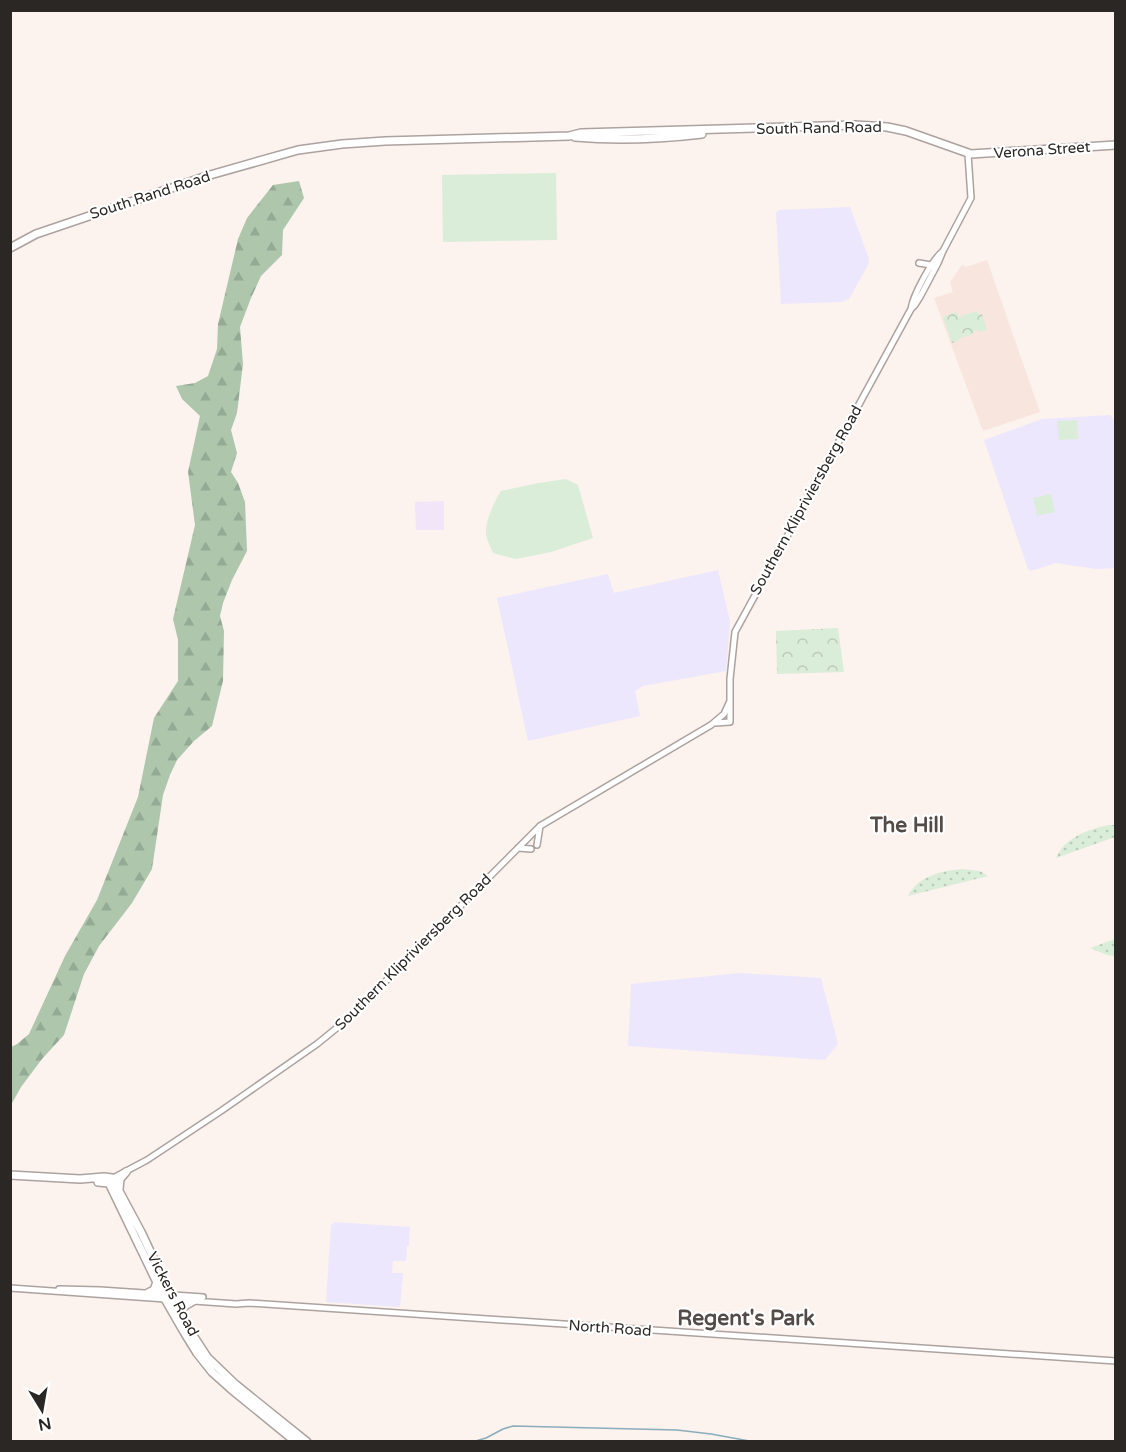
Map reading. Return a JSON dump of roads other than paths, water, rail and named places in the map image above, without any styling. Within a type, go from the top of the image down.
[{"type":"main road","name":"South Rand Road","points":[[10,248],[36,234],[79,219],[210,175],[292,152],[468,139],[571,136],[581,133],[855,125],[887,127],[920,136],[968,154]]},
{"type":"main road","name":"Verona Street","points":[[968,154],[1116,145]]},
{"type":"main road","points":[[119,1190],[119,1183],[126,1172]]},
{"type":"main road","name":"Southern Klipriviersberg Road","points":[[10,1177],[77,1183],[111,1181]]},
{"type":"main road","name":"Vickers Road","points":[[111,1181],[119,1190],[168,1297],[197,1353],[231,1389],[296,1442]]},
{"type":"main road","name":"Vickers Road","points":[[111,1181],[157,1281],[207,1357],[225,1375],[307,1442]]},
{"type":"main road","points":[[148,1293],[154,1290],[157,1281]]},
{"type":"main road","points":[[181,1317],[183,1307],[195,1300]]},
{"type":"street","name":"Southern Klipriviersberg Road","points":[[917,297],[971,198],[968,154]]},
{"type":"street","name":"Southern Klipriviersberg Road","points":[[711,724],[730,722],[735,632],[914,307],[931,265],[943,250]]},
{"type":"street","points":[[919,263],[931,265]]},
{"type":"street","points":[[917,297],[929,296]]},
{"type":"street","name":"Southern Klipriviersberg Road","points":[[111,1181],[221,1111],[334,1031],[540,826],[711,724],[724,714],[730,700]]},
{"type":"street","points":[[537,845],[540,826]]},
{"type":"street","points":[[517,849],[531,849]]},
{"type":"street","name":"North Road","points":[[10,1288],[148,1293],[195,1300],[249,1303]]},
{"type":"street","name":"North Road","points":[[45,1290],[229,1300],[1116,1361]]},
{"type":"waterway","points":[[472,1442],[513,1426],[677,1430],[755,1442]]},
{"type":"district","name":"The Hill","points":[[907,825]]},
{"type":"district","name":"Regent's Park","points":[[746,1318]]}]
